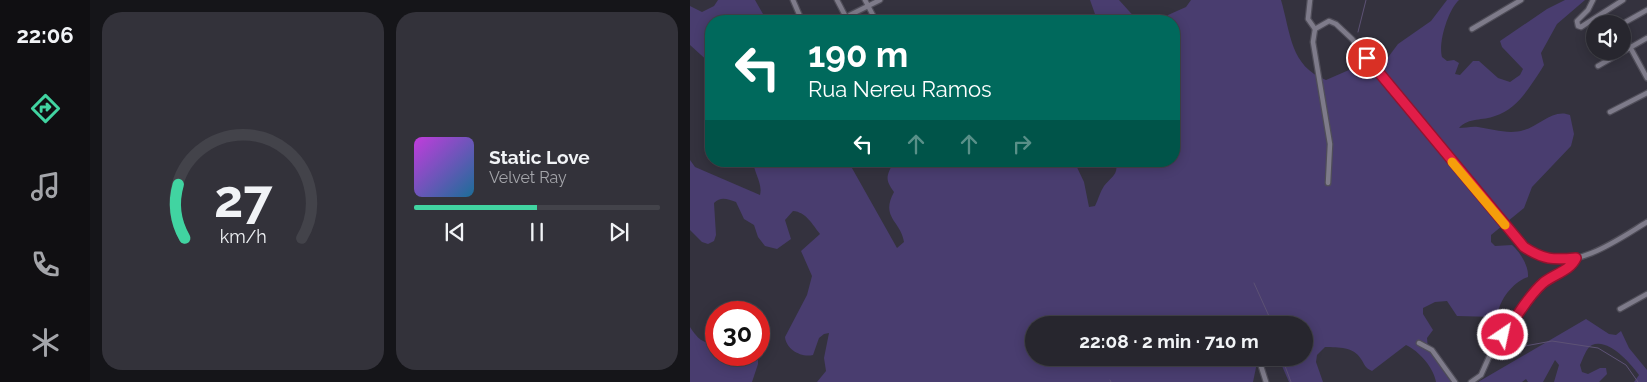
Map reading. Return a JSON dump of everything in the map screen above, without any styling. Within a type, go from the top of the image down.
[{"type":"street","points":[[793,0],[799,15]]},
{"type":"street","points":[[837,0],[845,15]]},
{"type":"street","points":[[865,0],[873,15]]},
{"type":"street","points":[[850,15],[880,0]]},
{"type":"street","points":[[1310,0],[1308,22],[1315,29]]},
{"type":"street","points":[[1472,29],[1521,0]]},
{"type":"street","points":[[1593,0],[1576,25],[1580,27],[1623,0]]},
{"type":"street","points":[[1631,19],[1647,10]]},
{"type":"street","points":[[1328,183],[1330,144],[1313,42],[1315,29],[1325,22],[1332,22],[1352,39],[1474,190],[1524,247],[1548,259],[1576,258],[1614,242],[1647,222]]},
{"type":"street","points":[[1631,47],[1647,38]]},
{"type":"street","points":[[1631,50],[1647,78]]},
{"type":"street","points":[[1598,66],[1609,60]]},
{"type":"street","points":[[1610,112],[1647,93]]},
{"type":"street","points":[[1471,382],[1481,375],[1494,346],[1528,298],[1550,278],[1570,267],[1576,258]]},
{"type":"street","points":[[1620,309],[1647,294]]},
{"type":"street","points":[[1419,343],[1432,350],[1455,382]]},
{"type":"street","points":[[1261,366],[1266,382]]},
{"type":"shaded area","points":[[718,0],[755,0],[764,15],[705,15],[705,59],[690,45],[690,6],[702,12],[714,6]]},
{"type":"shaded area","points":[[1090,0],[1119,0],[1133,15],[1096,15]]},
{"type":"shaded area","points":[[1191,0],[1281,0],[1290,37],[1299,58],[1314,74],[1326,80],[1365,63],[1369,67],[1383,64],[1398,44],[1431,21],[1447,0],[1459,0],[1451,11],[1445,27],[1441,44],[1442,57],[1447,61],[1454,60],[1459,63],[1455,74],[1460,75],[1473,61],[1479,61],[1498,78],[1510,82],[1520,75],[1523,69],[1502,47],[1500,41],[1547,9],[1565,0],[1585,0],[1557,24],[1541,53],[1544,65],[1527,91],[1516,103],[1503,113],[1490,118],[1467,122],[1459,128],[1476,127],[1507,132],[1518,131],[1530,128],[1552,116],[1564,113],[1570,115],[1574,134],[1571,146],[1532,187],[1524,208],[1491,235],[1491,242],[1495,246],[1512,245],[1515,248],[1521,255],[1528,273],[1528,277],[1518,282],[1508,291],[1498,313],[1494,317],[1457,316],[1447,301],[1435,302],[1423,308],[1423,314],[1433,330],[1427,338],[1428,349],[1451,382],[1436,382],[1425,360],[1406,345],[1372,371],[1366,367],[1354,352],[1345,348],[1325,347],[1317,355],[1316,362],[1323,382],[1289,382],[1282,366],[1313,366],[1313,316],[1025,316],[1025,366],[1256,366],[1253,382],[817,382],[826,371],[824,358],[829,333],[819,338],[813,355],[808,356],[799,354],[791,349],[785,337],[807,295],[812,276],[801,251],[820,234],[811,223],[802,214],[793,211],[785,220],[791,239],[777,249],[765,246],[758,237],[754,225],[744,219],[736,202],[722,199],[714,203],[716,235],[714,241],[708,244],[702,242],[690,230],[690,160],[695,167],[760,195],[761,191],[754,167],[851,167],[897,248],[904,242],[890,214],[890,201],[894,192],[888,180],[891,167],[1077,167],[1084,182],[1089,207],[1095,206],[1104,186],[1116,172],[1116,167],[1180,167],[1180,15],[1168,15],[1186,7]]},
{"type":"shaded area","points":[[1586,319],[1609,334],[1616,335],[1621,331],[1629,348],[1647,370],[1647,382],[1634,382],[1639,375],[1631,365],[1619,353],[1605,345],[1599,344],[1592,345],[1588,349],[1580,365],[1582,372],[1588,374],[1600,368],[1606,368],[1607,374],[1599,382],[1554,382],[1559,365],[1555,360],[1543,382],[1528,382],[1526,379],[1522,382],[1478,382]]},
{"type":"shaded area","points":[[690,327],[695,335],[705,342],[705,366],[757,366],[752,382],[690,382]]},
{"type":"waterway","points":[[1358,32],[1366,0]]},
{"type":"waterway","points":[[1254,283],[1269,316]]},
{"type":"waterway","points":[[1525,346],[1552,341],[1598,348],[1626,365],[1638,382]]},
{"type":"waterway","points":[[1285,366],[1291,382]]},
{"type":"slow traffic","points":[[1452,162],[1505,225]]},
{"type":"route","points":[[1367,58],[1474,190],[1524,247],[1542,258],[1576,258],[1570,267],[1550,278],[1528,298],[1503,335]]}]
